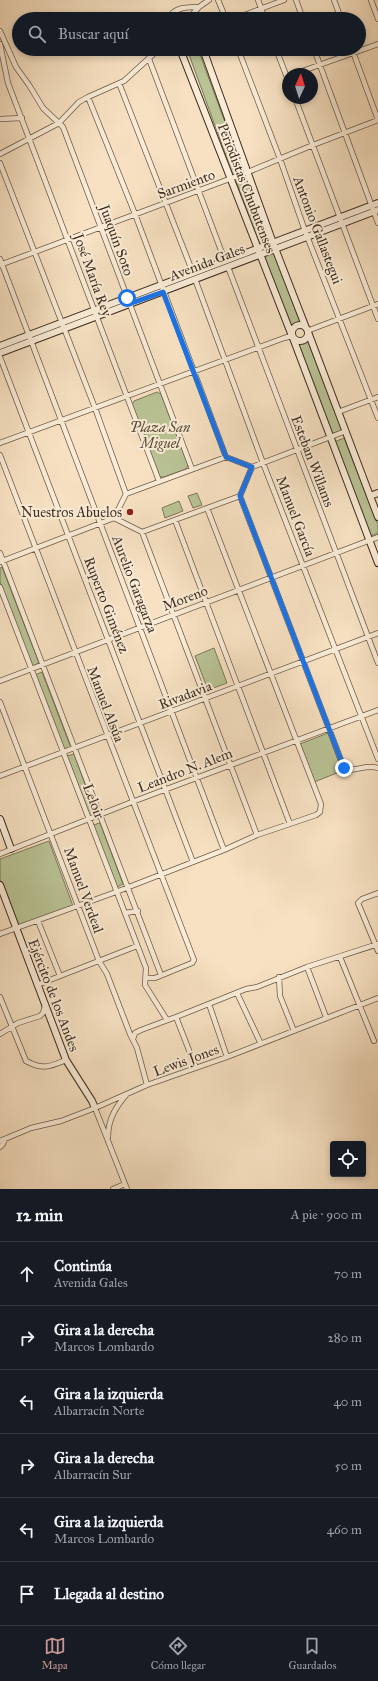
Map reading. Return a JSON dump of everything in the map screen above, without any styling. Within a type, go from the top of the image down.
[{"type":"street","points":[[195,12],[199,7],[209,0]]},
{"type":"street","points":[[218,0],[223,12]]},
{"type":"street","points":[[258,0],[262,12]]},
{"type":"street","points":[[253,12],[284,0]]},
{"type":"street","points":[[296,0],[300,12]]},
{"type":"street","points":[[334,0],[338,12]]},
{"type":"street","points":[[371,0],[378,19]]},
{"type":"street","points":[[174,12],[178,9],[199,7]]},
{"type":"street","name":"Juaquín Soto","points":[[0,31],[16,67],[46,112],[63,127],[192,469]]},
{"type":"street","name":"José María Rey","points":[[0,44],[6,77],[159,482]]},
{"type":"street","points":[[366,47],[378,44]]},
{"type":"street","points":[[0,154],[59,123],[79,102],[124,81],[152,56]]},
{"type":"street","name":"Periodistas Chubutenses","points":[[183,56],[378,563]]},
{"type":"street","name":"Periodistas Chubutenses","points":[[206,56],[274,246],[378,517]]},
{"type":"street","name":"Antonio Gallastegui","points":[[241,56],[378,418]]},
{"type":"street","points":[[279,56],[284,68]]},
{"type":"street","points":[[317,56],[345,133],[375,207],[378,223]]},
{"type":"street","points":[[311,68],[341,56]]},
{"type":"street","points":[[355,56],[378,120]]},
{"type":"street","name":"Esteban Willams","points":[[149,59],[378,663]]},
{"type":"street","name":"Manuel García","points":[[119,83],[378,759]]},
{"type":"street","points":[[88,97],[226,457]]},
{"type":"street","points":[[297,104],[378,319]]},
{"type":"street","points":[[0,118],[22,118]]},
{"type":"street","name":"Sarmiento","points":[[1,265],[134,214],[199,191],[378,120]]},
{"type":"street","points":[[0,163],[95,408],[126,494]]},
{"type":"street","name":"Avenida Gales","points":[[128,301],[160,285],[194,276],[375,207]]},
{"type":"street","name":"Aurelio Garagarza","points":[[0,259],[224,850]]},
{"type":"street","name":"Avenida Gales","points":[[0,346],[30,338],[128,301],[163,292],[194,276]]},
{"type":"street","points":[[307,330],[378,304]]},
{"type":"street","points":[[292,337],[292,330],[295,326],[301,325],[307,330]]},
{"type":"street","points":[[292,337],[297,341],[302,341],[306,337],[307,330]]},
{"type":"street","points":[[0,443],[258,347],[292,337]]},
{"type":"street","name":"Avenida Gales","points":[[0,353],[30,338]]},
{"type":"street","name":"Ruperto Giménez","points":[[0,357],[193,862]]},
{"type":"street","points":[[338,412],[378,397]]},
{"type":"street","points":[[2,561],[114,518],[126,494],[192,469],[226,457],[252,467],[346,431]]},
{"type":"street","name":"Manuel Alsúa","points":[[0,455],[132,802],[194,960],[192,964],[161,975]]},
{"type":"street","points":[[252,467],[240,496],[344,768],[351,770],[366,766],[378,768]]},
{"type":"street","points":[[370,496],[378,493]]},
{"type":"street","points":[[142,532],[240,496]]},
{"type":"street","points":[[0,934],[116,892],[224,850],[257,835],[316,815],[320,812],[321,804],[207,508]]},
{"type":"street","points":[[114,518],[142,532],[257,835]]},
{"type":"street","points":[[175,520],[290,824]]},
{"type":"street","name":"Moreno","points":[[0,681],[378,536]]},
{"type":"street","name":"Leloir","points":[[0,553],[101,814],[161,975]]},
{"type":"street","name":"Leloir","points":[[0,587],[146,968],[147,988],[167,1020]]},
{"type":"street","name":"Rivadavia","points":[[0,776],[378,633]]},
{"type":"street","name":"Manuel Verdeal","points":[[0,702],[99,961],[107,974],[133,1039],[147,1085]]},
{"type":"street","name":"Leandro N. Alem","points":[[0,854],[166,789],[378,710]]},
{"type":"street","points":[[0,818],[12,849]]},
{"type":"street","name":"Ejército de los Andes","points":[[0,885],[66,1060],[96,1108]]},
{"type":"street","points":[[378,893],[362,899],[358,903],[377,945],[378,951]]},
{"type":"street","points":[[124,913],[138,911]]},
{"type":"street","name":"Ejército de los Andes","points":[[38,921],[60,976]]},
{"type":"street","points":[[133,1039],[137,1032],[237,993],[307,967],[377,945]]},
{"type":"street","points":[[37,985],[137,946]]},
{"type":"street","points":[[340,956],[374,1041]]},
{"type":"street","points":[[307,967],[326,1017]]},
{"type":"street","points":[[146,978],[155,978],[161,975]]},
{"type":"street","points":[[279,977],[280,996],[294,1031]]},
{"type":"street","points":[[237,993],[260,1044]]},
{"type":"street","points":[[0,996],[26,1061],[35,1066],[44,1068],[66,1060]]},
{"type":"street","name":"Lewis Jones","points":[[2,1140],[31,1128],[61,1121],[96,1108],[147,1085],[227,1057],[326,1017],[378,998]]},
{"type":"street","points":[[209,1004],[227,1057]]},
{"type":"street","points":[[0,1034],[18,1023],[40,1016],[43,1013],[45,1006]]},
{"type":"street","points":[[176,1017],[196,1068]]},
{"type":"street","points":[[108,1140],[108,1128],[113,1113],[127,1094]]},
{"type":"street","points":[[96,1108],[126,1187],[113,1189]]},
{"type":"street","points":[[0,1147],[3,1144],[2,1140]]},
{"type":"green space","points":[[190,56],[201,56],[243,171],[233,175]]},
{"type":"green space","points":[[246,177],[270,242],[260,245],[236,181]]},
{"type":"green space","points":[[274,252],[301,323],[291,327],[264,256]]},
{"type":"green space","points":[[307,339],[342,430],[332,434],[297,343],[303,343]]},
{"type":"green space","name":"Plaza San Miguel","points":[[157,392],[161,394],[188,465],[186,469],[164,477],[159,475],[132,405],[134,401]]},
{"type":"green space","points":[[344,438],[378,525],[378,533],[371,536],[334,442]]},
{"type":"green space","points":[[197,493],[202,505],[193,508],[188,496]]},
{"type":"green space","points":[[179,501],[183,511],[165,518],[162,508]]},
{"type":"green space","points":[[2,567],[39,663],[32,666],[0,582],[0,568]]},
{"type":"green space","points":[[214,648],[227,683],[208,690],[195,656]]},
{"type":"green space","points":[[42,672],[71,748],[64,750],[35,675]]},
{"type":"green space","points":[[328,733],[342,771],[314,782],[300,744]]},
{"type":"green space","points":[[74,754],[96,814],[90,817],[67,756]]},
{"type":"green space","points":[[100,823],[123,884],[117,887],[93,825]]},
{"type":"green space","points":[[49,841],[73,906],[18,927],[0,880],[0,859]]},
{"type":"place","name":"Nuestros Abuelos","points":[[130,512]]},
{"type":"route","points":[[127,298],[129,304],[163,292],[226,457],[252,467],[240,496],[344,768]]}]
